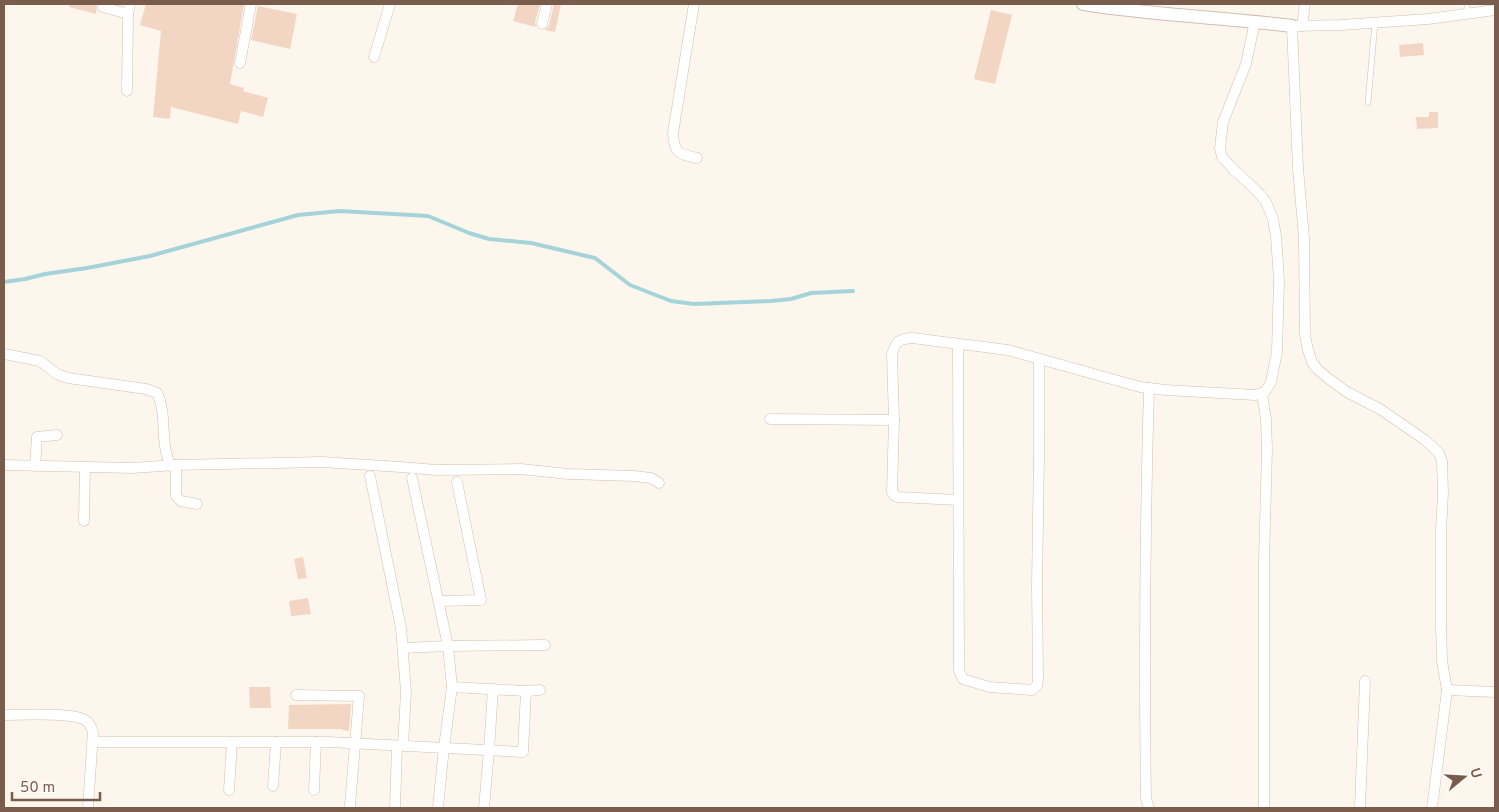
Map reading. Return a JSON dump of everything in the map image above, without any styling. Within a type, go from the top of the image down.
[{"type":"street","points":[[240,63],[251,4]]},
{"type":"street","points":[[374,57],[390,4]]},
{"type":"street","points":[[542,24],[547,4]]},
{"type":"street","points":[[694,4],[673,141],[676,151],[697,158]]},
{"type":"street","points":[[1083,4],[1178,9],[1297,26],[1428,19],[1467,8],[1495,10]]},
{"type":"street","points":[[1305,4],[1297,26],[1298,168],[1304,238],[1305,335],[1308,350],[1312,362],[1317,369],[1329,379],[1347,392],[1380,409],[1426,440],[1439,453],[1443,469],[1440,625],[1443,669],[1447,690],[1432,808]]},
{"type":"street","points":[[103,7],[129,9],[127,91]]},
{"type":"street","points":[[958,500],[895,496],[892,492],[894,420],[892,354],[895,345],[901,340],[912,338],[1008,350],[1149,388],[1165,390],[1255,395],[1265,392],[1272,382],[1278,352],[1278,280],[1276,236],[1273,219],[1266,202],[1222,157],[1220,148],[1222,122],[1246,64],[1255,21]]},
{"type":"street","points":[[958,345],[958,666],[963,679],[989,686],[1034,689],[1037,686],[1039,656],[1037,585],[1039,359]]},
{"type":"street","points":[[4,354],[40,361],[57,374],[68,378],[146,389],[157,393],[161,402],[165,452],[174,466],[176,496],[181,500],[197,504]]},
{"type":"street","points":[[1149,388],[1146,473],[1145,716],[1146,799],[1149,808]]},
{"type":"street","points":[[1262,394],[1266,419],[1267,449],[1264,572],[1264,808]]},
{"type":"street","points":[[770,419],[894,420]]},
{"type":"street","points":[[35,466],[37,438],[57,435]]},
{"type":"street","points":[[4,465],[132,468],[322,462],[436,470],[521,469],[568,474],[634,476],[651,478],[658,483]]},
{"type":"street","points":[[84,521],[85,467]]},
{"type":"street","points":[[370,476],[401,628],[403,648],[406,692],[395,808]]},
{"type":"street","points":[[412,478],[448,646],[452,687],[438,808]]},
{"type":"street","points":[[439,601],[481,600],[457,482]]},
{"type":"street","points":[[403,648],[545,645]]},
{"type":"street","points":[[1360,808],[1365,681]]},
{"type":"street","points":[[452,687],[540,690]]},
{"type":"street","points":[[484,808],[493,689]]},
{"type":"street","points":[[1447,690],[1495,692]]},
{"type":"street","points":[[92,742],[316,742],[523,752],[526,691]]},
{"type":"street","points":[[296,695],[359,696],[350,805]]},
{"type":"street","points":[[4,715],[65,716],[80,718],[90,725],[93,733],[88,808]]},
{"type":"street","points":[[229,790],[232,742]]},
{"type":"street","points":[[273,786],[276,742]]},
{"type":"street","points":[[314,790],[316,742]]},
{"type":"lane","points":[[1368,103],[1375,22]]},
{"type":"building","points":[[70,4],[97,4],[96,14],[69,7]]},
{"type":"building","points":[[146,4],[244,4],[230,84],[244,88],[243,91],[268,98],[263,117],[241,111],[238,124],[171,107],[170,119],[153,117],[161,31],[140,25]]},
{"type":"building","points":[[518,4],[540,4],[535,22],[536,27],[513,21]]},
{"type":"building","points":[[554,4],[561,4],[555,32],[545,30],[549,26]]},
{"type":"building","points":[[258,6],[297,14],[290,49],[251,40]]},
{"type":"building","points":[[991,10],[1012,15],[995,84],[974,79]]},
{"type":"building","points":[[1423,43],[1424,55],[1400,57],[1399,45]]},
{"type":"building","points":[[1429,112],[1438,112],[1438,128],[1417,129],[1416,117],[1429,117]]},
{"type":"building","points":[[303,557],[307,578],[298,579],[294,559]]},
{"type":"building","points":[[308,598],[311,614],[291,616],[289,601]]},
{"type":"building","points":[[249,687],[270,687],[271,708],[250,708]]},
{"type":"building","points":[[351,704],[349,731],[342,729],[288,729],[289,705]]},
{"type":"waterway","points":[[4,282],[150,256],[298,215],[340,211],[428,216],[489,239],[531,243],[595,258],[630,285],[671,301],[694,304],[771,301],[791,299],[811,293],[853,291]]}]
